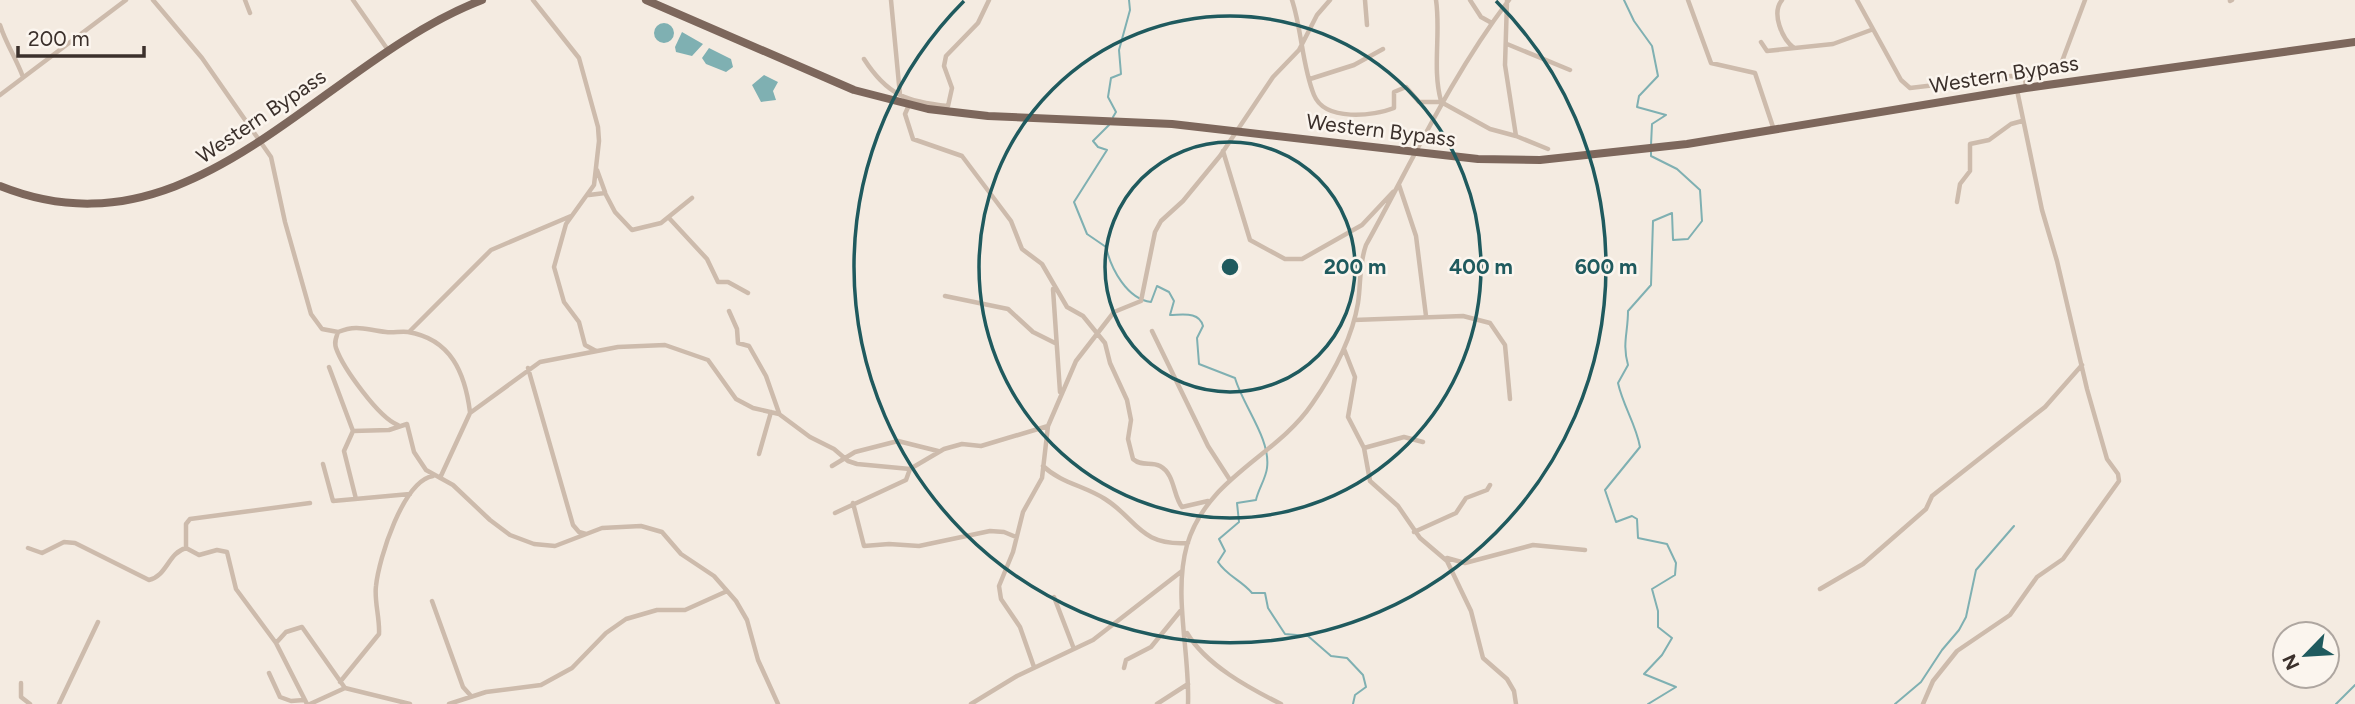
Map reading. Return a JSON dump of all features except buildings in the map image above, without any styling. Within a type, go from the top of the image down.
[{"type":"main road","name":"Western Bypass","points":[[0,186],[35,197],[108,204],[130,201],[188,184],[229,162],[428,23],[482,0]]},
{"type":"main road","points":[[646,0],[844,86],[909,105]]},
{"type":"main road","name":"Western Bypass","points":[[909,105],[988,116],[1118,121],[1239,130],[1478,159],[1540,159],[1658,148],[2022,88],[2355,42]]},
{"type":"street","points":[[0,95],[126,0]]},
{"type":"street","points":[[153,0],[202,58],[271,157],[306,302],[322,329],[338,332],[360,326],[388,332],[409,332],[441,344],[454,359],[465,384],[470,413]]},
{"type":"street","points":[[245,0],[250,13]]},
{"type":"street","points":[[353,0],[388,50]]},
{"type":"street","points":[[533,0],[579,58],[598,127],[597,170],[589,195],[572,215],[560,240],[555,274],[564,302],[581,326],[585,345],[583,353],[578,356]]},
{"type":"street","points":[[891,0],[900,96]]},
{"type":"street","points":[[864,59],[890,90],[900,96],[948,106],[952,88],[944,66],[946,56],[978,23],[989,0]]},
{"type":"street","points":[[1292,0],[1310,79],[1318,101],[1329,109],[1345,113],[1376,114],[1394,108],[1394,92],[1406,87],[1419,102],[1441,102],[1490,129],[1548,149]]},
{"type":"street","points":[[1034,667],[1020,627],[999,592],[1026,506],[1042,478],[1048,426],[1060,396],[1079,356],[1114,312],[1141,301],[1158,226],[1239,130],[1273,77],[1296,55],[1317,15],[1330,0]]},
{"type":"street","points":[[1365,0],[1367,25]]},
{"type":"street","points":[[1436,0],[1439,24],[1438,90],[1441,102]]},
{"type":"street","points":[[1470,0],[1481,17],[1490,22]]},
{"type":"street","points":[[1688,0],[1711,63],[1755,73],[1774,131]]},
{"type":"street","points":[[1782,0],[1776,9],[1776,17],[1788,43],[1795,48]]},
{"type":"street","points":[[1857,0],[1900,80],[1910,88],[2011,76],[2025,77],[2050,71],[2060,64],[2085,0]]},
{"type":"street","points":[[1508,1],[1505,65],[1516,136]]},
{"type":"street","points":[[1188,704],[1183,570],[1188,543],[1209,501],[1297,423],[1323,387],[1343,349],[1354,320],[1362,256],[1441,102],[1490,22],[1508,1]]},
{"type":"street","points":[[0,25],[5,45],[16,59],[23,77]]},
{"type":"street","points":[[1761,42],[1767,51],[1833,44],[1872,30]]},
{"type":"street","points":[[1507,44],[1570,70]]},
{"type":"street","points":[[1310,79],[1354,65],[1383,48]]},
{"type":"street","points":[[1923,704],[1933,681],[1951,659],[2010,615],[2037,577],[2068,553],[2116,487],[2119,477],[2107,459],[2022,121],[2022,88],[2025,77]]},
{"type":"street","points":[[909,105],[905,114],[913,139],[962,156],[1011,221],[1022,249],[1042,264],[1067,307],[1083,316],[1107,346],[1110,363],[1125,395],[1131,420],[1128,439],[1133,459],[1140,465],[1157,465],[1164,469],[1182,507],[1209,501]]},
{"type":"street","points":[[1957,202],[1960,184],[1971,166],[1970,144],[1989,140],[2011,124],[2022,121]]},
{"type":"street","points":[[1223,151],[1250,240],[1285,259],[1302,259],[1354,230],[1399,185]]},
{"type":"street","points":[[597,170],[615,212],[632,230],[653,226],[669,218],[692,198]]},
{"type":"street","points":[[1399,185],[1416,236],[1426,316]]},
{"type":"street","points":[[589,195],[605,193]]},
{"type":"street","points":[[409,332],[491,250],[572,215]]},
{"type":"street","points":[[669,218],[707,259],[718,282],[729,282],[748,293]]},
{"type":"street","points":[[1053,285],[1060,396]]},
{"type":"street","points":[[946,296],[1008,309],[1033,332],[1055,343]]},
{"type":"street","points":[[729,311],[737,329],[738,343],[749,346],[753,352],[770,386],[779,414]]},
{"type":"street","points":[[1354,320],[1426,316],[1480,319],[1498,331],[1505,345],[1510,399]]},
{"type":"street","points":[[1152,331],[1208,446],[1230,480]]},
{"type":"street","points":[[338,332],[335,341],[340,355],[383,416],[399,426]]},
{"type":"street","points":[[440,478],[470,413],[528,368],[540,362],[655,344],[703,358],[736,399],[779,414],[857,464],[910,469],[939,451],[962,444],[981,446],[1048,426]]},
{"type":"street","points":[[585,345],[597,352]]},
{"type":"street","points":[[1343,349],[1355,377],[1348,417],[1364,448],[1370,481],[1395,504],[1414,532],[1443,556],[1465,563],[1533,545],[1585,550]]},
{"type":"street","points":[[1820,589],[1863,564],[1926,509],[1932,496],[2045,407],[2082,364]]},
{"type":"street","points":[[330,367],[353,431],[344,452],[356,499]]},
{"type":"street","points":[[528,368],[573,525],[579,532],[587,534]]},
{"type":"street","points":[[759,454],[771,412]]},
{"type":"street","points":[[353,431],[389,429],[407,424],[414,452],[434,476],[510,535],[534,544],[555,546],[602,528],[640,526],[658,530],[681,554],[714,576],[725,592],[736,601],[747,620],[758,660],[778,704]]},
{"type":"street","points":[[1364,448],[1404,437],[1423,442]]},
{"type":"street","points":[[832,466],[844,458],[898,440],[939,451]]},
{"type":"street","points":[[323,464],[333,501],[411,494]]},
{"type":"street","points":[[1043,466],[1074,485],[1104,498],[1145,534],[1169,543],[1188,543]]},
{"type":"street","points":[[835,513],[906,480],[910,469]]},
{"type":"street","points":[[340,682],[379,634],[375,588],[383,545],[421,480],[434,476]]},
{"type":"street","points":[[1414,532],[1456,513],[1466,498],[1487,490],[1490,485]]},
{"type":"street","points":[[186,548],[186,524],[190,519],[310,503]]},
{"type":"street","points":[[853,503],[864,546],[919,546],[990,531],[1004,531],[1016,537]]},
{"type":"street","points":[[29,548],[42,553],[64,542],[75,543],[149,580],[159,577],[175,553],[186,548]]},
{"type":"street","points":[[186,548],[199,555],[217,550],[227,552],[236,589],[276,643],[307,703]]},
{"type":"street","points":[[1443,556],[1471,611],[1483,658],[1507,678],[1514,691],[1516,704]]},
{"type":"street","points":[[977,703],[985,695],[1034,667],[1102,633],[1183,570]]},
{"type":"street","points":[[449,704],[509,688],[541,685],[572,668],[606,633],[626,619],[657,610],[685,610],[725,592]]},
{"type":"street","points":[[1054,597],[1074,649]]},
{"type":"street","points":[[432,601],[463,687],[471,697]]},
{"type":"street","points":[[1124,668],[1126,660],[1154,644],[1183,608]]},
{"type":"street","points":[[59,704],[98,622]]},
{"type":"street","points":[[276,643],[286,632],[298,627],[306,628],[345,688],[410,704]]},
{"type":"street","points":[[1185,629],[1208,657],[1257,693],[1281,704]]},
{"type":"street","points":[[269,673],[280,697],[291,701],[307,703],[345,688]]},
{"type":"street","points":[[21,683],[20,697],[30,704]]},
{"type":"street","points":[[1157,704],[1189,684]]},
{"type":"water","points":[[660,23],[668,23],[674,33],[668,43],[660,43],[654,37],[654,29]]},
{"type":"water","points":[[682,32],[703,44],[692,56],[676,52],[675,47]]},
{"type":"water","points":[[709,48],[731,59],[733,67],[726,72],[706,64],[702,58]]},
{"type":"water","points":[[764,75],[778,82],[773,91],[776,100],[761,102],[752,85]]},
{"type":"waterway","points":[[1113,117],[1116,112],[1108,97],[1111,78],[1121,74],[1119,50],[1130,10],[1129,0]]},
{"type":"waterway","points":[[1624,0],[1634,21],[1652,46],[1658,76],[1639,96],[1637,107],[1666,115],[1652,124],[1651,145]]},
{"type":"waterway","points":[[1109,125],[1093,141],[1098,147],[1107,150],[1074,202],[1087,234],[1106,247],[1121,282],[1135,295],[1151,302],[1157,286],[1169,292],[1174,301],[1170,315],[1190,315],[1201,321],[1203,326],[1197,338],[1199,364],[1235,378],[1265,446],[1267,468],[1256,500],[1237,503],[1239,522],[1219,539],[1225,551],[1218,562],[1252,593],[1265,593],[1268,608],[1285,634],[1308,636],[1331,656],[1347,658],[1363,675],[1366,687],[1355,695],[1353,704]]},
{"type":"waterway","points":[[1648,704],[1676,687],[1644,674],[1662,655],[1672,638],[1658,627],[1658,611],[1652,589],[1675,575],[1676,563],[1667,544],[1638,538],[1637,519],[1632,516],[1616,522],[1605,490],[1640,447],[1618,383],[1628,365],[1625,344],[1628,311],[1651,285],[1653,221],[1672,213],[1673,240],[1688,239],[1702,221],[1700,190],[1677,169],[1651,156],[1651,151]]},
{"type":"waterway","points":[[1895,704],[1921,682],[1959,630],[1966,617],[1976,570],[2014,526]]},
{"type":"waterway","points":[[2336,704],[2355,685]]}]
